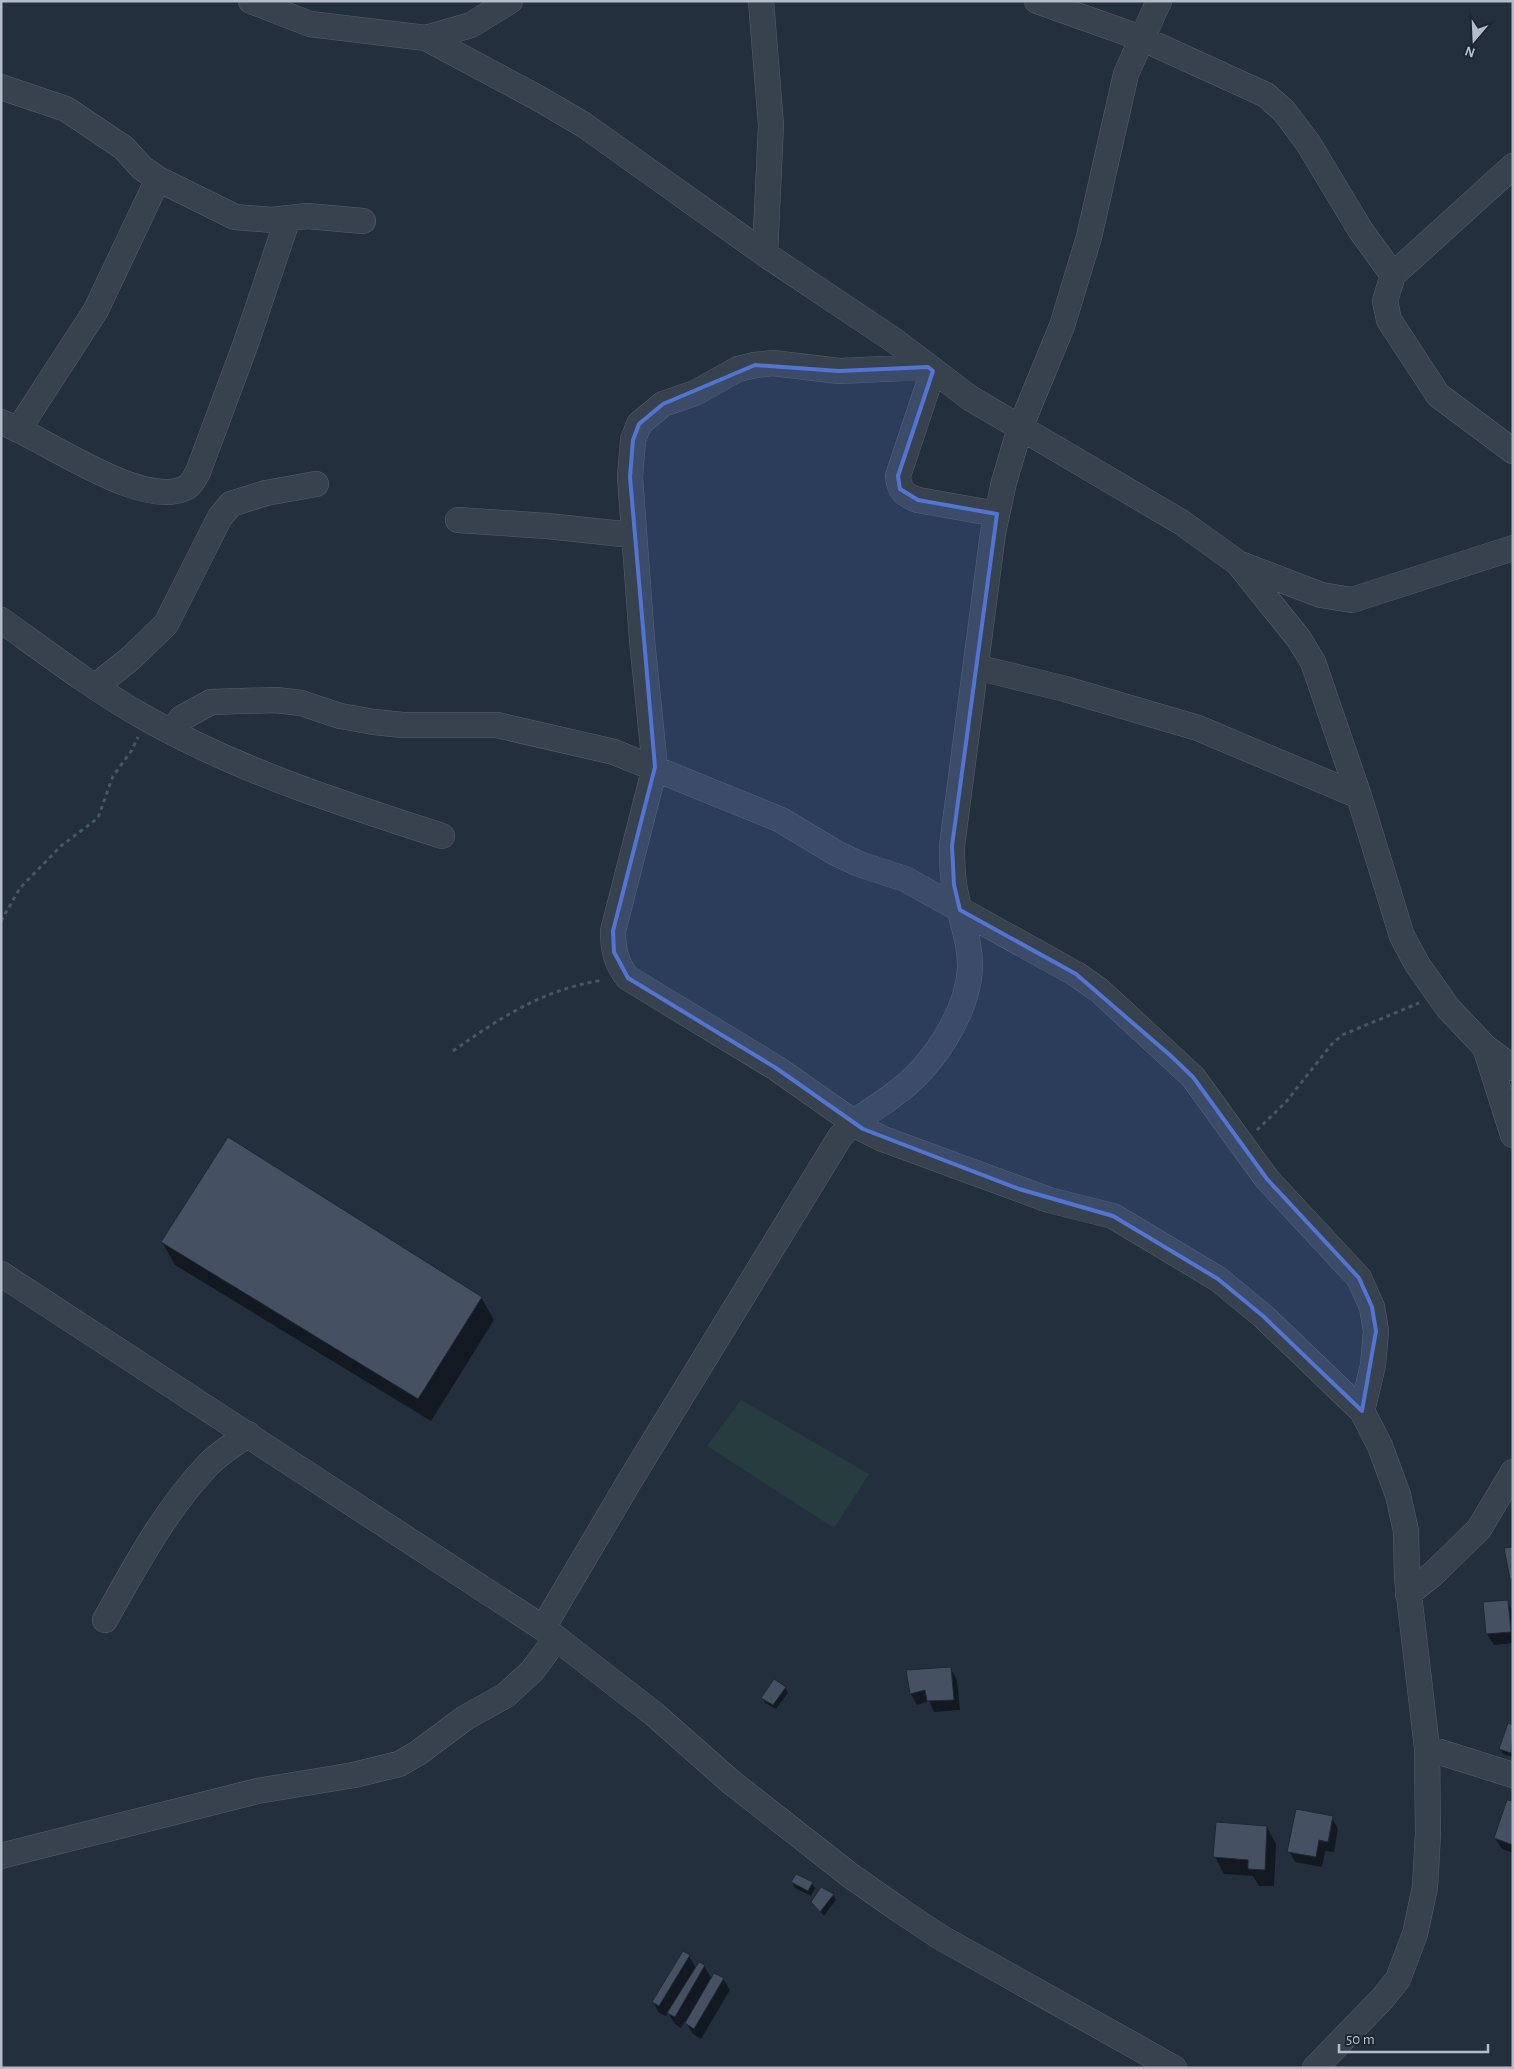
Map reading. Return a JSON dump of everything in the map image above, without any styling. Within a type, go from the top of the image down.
[{"type":"street","points":[[251,1],[310,24],[426,38],[538,98],[584,125],[765,254],[894,341],[970,398],[1181,522],[1238,563],[1321,595],[1352,600],[1513,548]]},
{"type":"street","points":[[426,38],[471,26],[510,1]]},
{"type":"street","points":[[761,1],[771,125],[765,254]]},
{"type":"street","points":[[1037,1],[1141,38],[1266,95],[1284,111],[1308,143],[1361,231],[1393,275]]},
{"type":"street","points":[[1,1856],[257,1791],[354,1775],[399,1764],[418,1753],[464,1718],[506,1695],[532,1671],[549,1633],[629,1482],[840,1137],[854,1122],[898,1092],[911,1080],[944,1039],[960,1014],[966,996],[970,969],[968,937],[954,885],[952,846],[993,533],[1020,428],[1062,326],[1084,255],[1126,74],[1159,1]]},
{"type":"street","points":[[1,87],[66,109],[124,148],[142,168],[158,180],[235,217],[250,220],[307,216],[363,221]]},
{"type":"street","points":[[1513,166],[1393,275],[1386,295],[1386,311],[1425,379],[1438,395],[1513,451]]},
{"type":"street","points":[[158,180],[96,310],[10,426],[108,477],[157,492],[180,490],[189,486],[198,472],[236,371],[288,218]]},
{"type":"street","points":[[930,369],[839,371],[773,363],[755,365],[738,369],[695,393],[663,404],[639,424],[633,440],[630,477],[632,535],[655,767],[613,931],[616,959],[628,978],[776,1068],[854,1122],[883,1139],[1049,1200],[1113,1216],[1238,1293],[1362,1411],[1380,1446],[1404,1516],[1408,1594],[1427,1748],[1428,1833],[1425,1887],[1415,1934],[1398,1979],[1383,1998],[1315,2068]]},
{"type":"street","points":[[930,369],[898,476],[900,489],[908,496],[918,500],[997,514]]},
{"type":"street","points":[[96,686],[131,658],[166,624],[220,517],[231,504],[266,493],[316,484]]},
{"type":"street","points":[[458,520],[547,526],[632,535]]},
{"type":"street","points":[[1238,563],[1299,639],[1313,662],[1359,796],[1402,936],[1417,964],[1448,1008],[1485,1047],[1513,1068]]},
{"type":"street","points":[[1,620],[96,686],[142,716],[170,731],[255,770],[324,797],[442,836]]},
{"type":"street","points":[[976,666],[1065,688],[1198,728],[1359,796]]},
{"type":"street","points":[[170,731],[182,718],[211,702],[242,699],[283,700],[301,703],[340,716],[374,722],[403,725],[487,724],[507,726],[620,753],[719,796],[781,820],[836,853],[859,864],[904,879],[1076,974],[1099,990],[1192,1077],[1268,1179],[1359,1278],[1372,1306],[1376,1331],[1373,1365],[1362,1411]]},
{"type":"street","points":[[1485,1047],[1513,1135]]},
{"type":"street","points":[[1,1274],[248,1434],[549,1633],[654,1714],[731,1782],[901,1912],[940,1937],[1174,2068]]},
{"type":"street","points":[[105,1620],[142,1554],[178,1501],[209,1464],[248,1434]]},
{"type":"street","points":[[1408,1594],[1456,1553],[1479,1529],[1513,1472]]},
{"type":"street","points":[[1427,1748],[1513,1775]]},
{"type":"path","points":[[1,921],[20,888],[61,846],[98,818],[113,776],[136,743],[142,716]]},
{"type":"path","points":[[453,1051],[509,1012],[549,993],[591,982],[628,978]]},
{"type":"path","points":[[1239,1141],[1258,1129],[1286,1102],[1331,1045],[1342,1035],[1416,1005],[1436,991]]},
{"type":"highlighted area","points":[[755,365],[839,371],[928,367],[933,371],[898,476],[900,489],[918,500],[997,514],[952,846],[954,885],[960,910],[1076,974],[1171,1056],[1193,1077],[1267,1179],[1359,1278],[1372,1307],[1376,1331],[1362,1411],[1263,1316],[1218,1279],[1113,1216],[1019,1189],[863,1129],[776,1068],[628,978],[614,952],[613,931],[655,767],[630,477],[633,440],[639,424],[663,404]]},
{"type":"green space","points":[[741,1400],[869,1474],[834,1528],[707,1446]]},
{"type":"building","points":[[228,1137],[482,1297],[418,1399],[161,1242]]},
{"type":"building","points":[[1513,1547],[1513,1579],[1510,1579],[1504,1548]]},
{"type":"building","points":[[1508,1600],[1511,1632],[1486,1634],[1483,1602]]},
{"type":"building","points":[[951,1667],[954,1700],[927,1701],[925,1690],[910,1694],[906,1670]]},
{"type":"building","points":[[774,1679],[786,1687],[773,1705],[761,1698]]},
{"type":"building","points":[[1508,1723],[1513,1725],[1511,1753],[1499,1749]]},
{"type":"building","points":[[1507,1800],[1513,1801],[1513,1845],[1494,1838]]},
{"type":"building","points":[[1296,1809],[1333,1816],[1328,1842],[1319,1840],[1316,1857],[1287,1852]]},
{"type":"building","points":[[1216,1822],[1267,1826],[1265,1870],[1248,1869],[1248,1860],[1213,1857]]},
{"type":"building","points":[[796,1874],[813,1882],[808,1891],[791,1882]]},
{"type":"building","points":[[821,1887],[834,1894],[820,1912],[811,1902]]},
{"type":"building","points":[[683,1951],[690,1955],[659,2006],[652,2002]]},
{"type":"building","points":[[699,1962],[705,1965],[675,2017],[667,2013]]},
{"type":"building","points":[[714,1973],[724,1978],[694,2029],[685,2023]]}]
